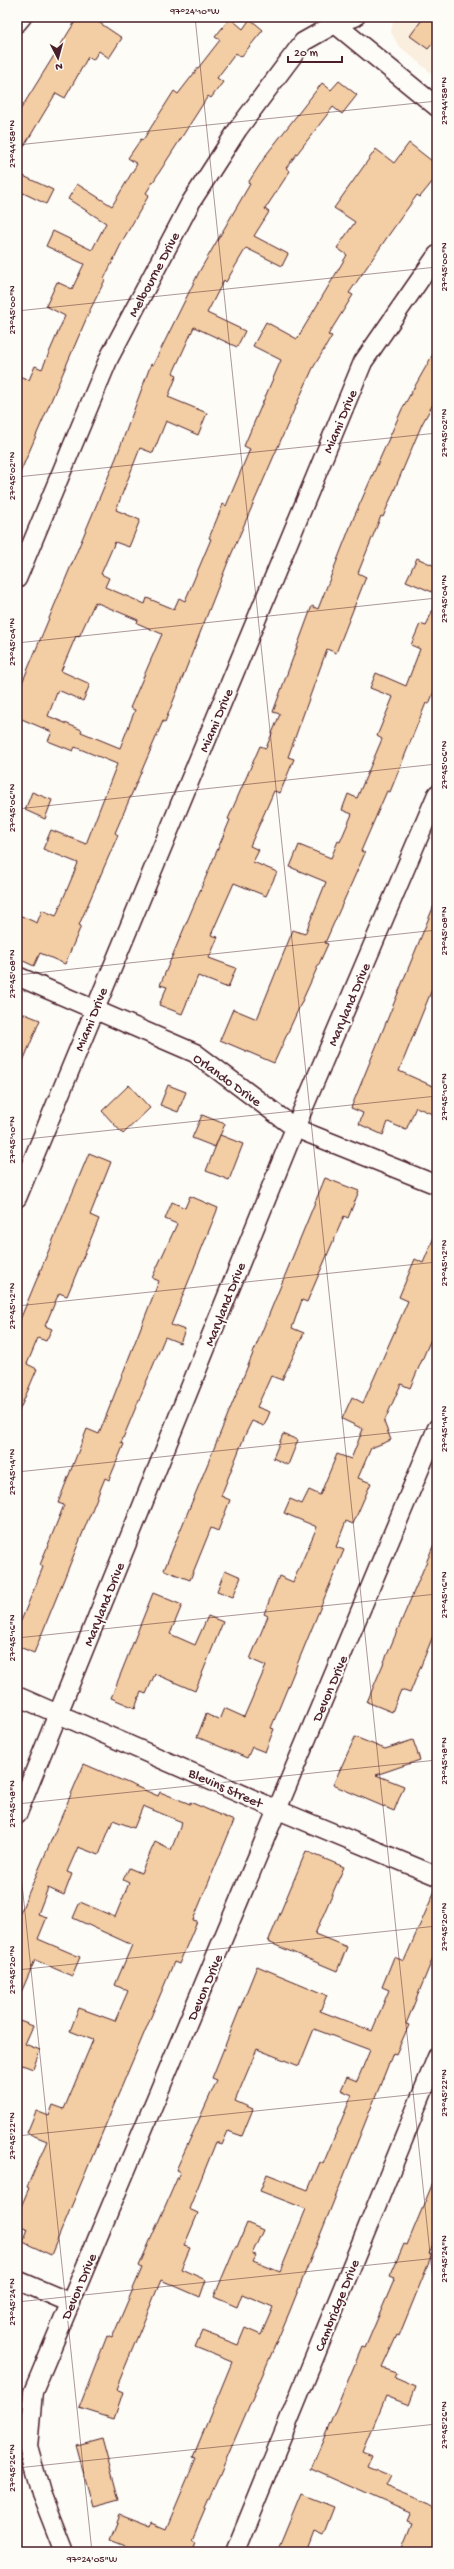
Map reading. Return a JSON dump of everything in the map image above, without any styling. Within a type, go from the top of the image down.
[{"type":"street","points":[[17,24],[22,17]]},
{"type":"street","name":"Melbourne Drive","points":[[17,579],[109,358],[191,202],[238,130],[303,42],[331,20],[355,17]]},
{"type":"street","points":[[331,20],[437,107]]},
{"type":"street","name":"Miami Drive","points":[[17,1198],[363,362],[437,255]]},
{"type":"street","name":"Maryland Drive","points":[[17,1815],[295,1128],[437,794]]},
{"type":"street","name":"Orlando Drive","points":[[17,976],[195,1054],[295,1128],[437,1185]]},
{"type":"street","name":"Devon Drive","points":[[64,2552],[41,2493],[28,2447],[33,2392],[437,1428]]},
{"type":"street","name":"Blevins Street","points":[[17,1696],[278,1810],[437,1876]]},
{"type":"street","name":"Cambridge Drive","points":[[235,2552],[437,2057]]},
{"type":"street","points":[[17,2280],[71,2303]]},
{"type":"shaded area","points":[[394,17],[437,17],[437,78],[398,45],[391,32]]},
{"type":"building","points":[[78,17],[91,17],[122,38],[109,58],[99,51],[93,60],[88,57],[65,98],[56,93],[17,158],[17,115]]},
{"type":"building","points":[[424,17],[437,17],[437,38],[428,49],[410,36]]},
{"type":"building","points":[[230,18],[243,29],[250,19],[263,30],[241,57],[236,53],[217,78],[223,82],[211,98],[208,96],[146,193],[149,195],[124,238],[104,279],[105,280],[90,310],[17,480],[17,375],[29,380],[35,366],[42,369],[65,316],[46,306],[57,282],[72,289],[84,264],[46,246],[53,231],[92,250],[106,223],[68,199],[77,184],[112,206],[137,164],[128,158],[141,139],[143,140],[174,91],[178,94],[220,40],[215,37]]},
{"type":"building","points":[[339,81],[357,95],[342,114],[333,107],[286,168],[290,171],[265,209],[269,212],[254,236],[288,254],[282,266],[246,248],[226,282],[224,280],[207,313],[245,331],[237,347],[194,327],[173,373],[177,375],[168,397],[207,413],[198,435],[166,421],[153,453],[140,448],[116,510],[140,520],[129,547],[115,542],[101,574],[109,578],[105,587],[145,604],[147,598],[174,609],[179,598],[185,601],[211,539],[209,538],[223,504],[226,506],[250,449],[244,446],[281,360],[253,346],[266,322],[297,339],[347,255],[337,248],[355,222],[334,208],[376,149],[394,163],[409,143],[437,165],[437,176],[420,197],[417,195],[388,236],[349,293],[353,295],[328,335],[332,336],[313,368],[228,562],[165,722],[163,721],[115,833],[118,835],[79,925],[81,926],[65,964],[40,953],[34,966],[17,958],[17,914],[37,923],[42,910],[56,916],[78,863],[43,849],[51,830],[86,844],[117,764],[75,747],[73,751],[48,741],[52,732],[17,717],[17,695],[116,458],[151,364],[153,365],[199,272],[250,184],[248,183],[266,155],[322,83],[331,90]],"holes":[[[95,602],[138,620],[137,623],[162,634],[130,708],[135,710],[120,748],[81,732],[82,730],[48,716],[58,690],[83,701],[90,684],[61,671],[76,636],[79,637]]]},
{"type":"building","points":[[17,173],[53,190],[46,204],[17,190]]},
{"type":"building","points":[[437,347],[437,397],[422,424],[383,517],[381,516],[358,573],[366,577],[336,653],[327,649],[288,757],[294,759],[280,793],[274,791],[250,846],[259,850],[253,862],[277,872],[266,896],[234,883],[211,935],[218,937],[209,958],[236,968],[228,988],[198,976],[182,1014],[159,1005],[167,987],[160,985],[230,820],[228,819],[260,746],[266,748],[280,714],[273,712],[312,606],[318,609],[354,517],[402,409]]},
{"type":"building","points":[[417,558],[437,567],[437,594],[406,581]]},
{"type":"building","points":[[437,599],[437,684],[429,704],[426,703],[390,792],[387,791],[361,851],[365,853],[325,943],[328,944],[274,1063],[220,1040],[233,1009],[257,1019],[293,930],[305,934],[326,882],[290,867],[299,845],[331,858],[338,841],[340,842],[352,814],[342,810],[348,794],[357,798],[382,739],[377,736],[393,697],[370,688],[376,673],[406,686],[420,649],[411,645],[420,624],[426,626]]},
{"type":"building","points":[[32,792],[52,800],[45,819],[25,810]]},
{"type":"building","points":[[437,898],[437,977],[399,1071],[437,1088],[437,1116],[416,1107],[406,1130],[388,1122],[383,1135],[359,1124],[363,1113],[351,1108]]},
{"type":"building","points":[[17,1011],[40,1020],[17,1076]]},
{"type":"building","points":[[129,1085],[150,1108],[123,1134],[102,1111]]},
{"type":"building","points":[[168,1085],[186,1092],[178,1112],[160,1105]]},
{"type":"building","points":[[202,1115],[225,1124],[215,1147],[192,1138]]},
{"type":"building","points":[[220,1135],[243,1144],[229,1180],[206,1171]]},
{"type":"building","points":[[89,1153],[111,1162],[90,1215],[99,1219],[67,1296],[59,1293],[45,1326],[52,1329],[46,1341],[38,1338],[27,1364],[37,1369],[17,1416],[17,1327]]},
{"type":"building","points":[[325,1178],[359,1191],[348,1218],[344,1216],[307,1302],[302,1300],[292,1328],[304,1333],[282,1380],[271,1376],[257,1407],[270,1412],[264,1426],[252,1421],[245,1435],[221,1496],[230,1500],[218,1531],[211,1528],[190,1580],[164,1570]]},
{"type":"building","points":[[190,1196],[218,1208],[171,1325],[185,1330],[180,1343],[165,1337],[121,1443],[124,1444],[109,1480],[105,1478],[34,1653],[17,1646],[17,1619],[21,1621],[43,1567],[40,1565],[64,1505],[58,1503],[87,1429],[99,1434],[159,1281],[152,1278],[177,1224],[165,1219],[172,1202],[185,1208]]},
{"type":"building","points":[[437,1230],[437,1325],[410,1388],[401,1384],[384,1422],[391,1440],[371,1448],[358,1478],[371,1483],[353,1524],[346,1521],[336,1547],[344,1550],[271,1728],[274,1729],[265,1752],[252,1747],[247,1758],[197,1737],[206,1714],[219,1720],[224,1708],[244,1717],[266,1666],[250,1659],[268,1616],[264,1614],[279,1576],[293,1582],[317,1527],[284,1513],[290,1499],[302,1504],[309,1490],[320,1495],[337,1454],[351,1459],[363,1429],[342,1419],[352,1397],[363,1403],[408,1301],[399,1297],[415,1259],[423,1263]]},
{"type":"building","points":[[283,1434],[298,1440],[288,1465],[273,1458]]},
{"type":"building","points":[[437,1537],[437,1626],[410,1693],[401,1690],[392,1712],[367,1702]]},
{"type":"building","points":[[225,1570],[241,1577],[233,1597],[217,1591]]},
{"type":"building","points":[[153,1593],[182,1605],[170,1634],[195,1645],[208,1616],[223,1622],[195,1691],[155,1674],[146,1694],[141,1692],[135,1708],[111,1698]]},
{"type":"building","points":[[355,1737],[385,1749],[413,1740],[420,1760],[376,1775],[404,1786],[394,1811],[333,1785]]},
{"type":"building","points":[[84,1764],[158,1796],[160,1792],[190,1804],[190,1802],[234,1821],[193,1920],[197,1921],[179,1964],[174,1962],[51,2255],[23,2242],[28,2229],[17,2224],[17,2216],[29,2188],[27,2187],[47,2141],[27,2133],[36,2111],[49,2116],[53,2105],[64,2109],[93,2040],[70,2031],[79,2008],[115,2021],[128,1991],[115,1985],[132,1945],[73,1918],[80,1902],[115,1917],[129,1883],[123,1880],[129,1868],[141,1873],[155,1842],[171,1850],[182,1822],[143,1806],[134,1828],[113,1820],[99,1855],[78,1847],[67,1872],[72,1874],[64,1895],[48,1888],[38,1914],[47,1917],[38,1939],[80,1957],[72,1976],[35,1960],[17,2002],[17,1920]]},
{"type":"building","points":[[306,1851],[344,1867],[315,1934],[347,1947],[337,1971],[268,1942]]},
{"type":"building","points":[[437,1886],[437,1948],[406,2024],[409,2025],[396,2054],[393,2053],[289,2313],[192,2539],[196,2541],[192,2552],[141,2552],[110,2540],[120,2515],[151,2527],[152,2523],[166,2529],[196,2458],[193,2457],[232,2362],[195,2347],[202,2331],[238,2345],[245,2328],[261,2335],[273,2307],[242,2294],[237,2307],[214,2297],[235,2247],[237,2247],[247,2223],[263,2230],[252,2254],[256,2255],[253,2261],[280,2272],[306,2209],[260,2191],[267,2174],[308,2190],[320,2162],[323,2164],[352,2095],[341,2090],[347,2077],[357,2081],[370,2050],[314,2029],[299,2066],[257,2049],[235,2101],[253,2109],[242,2136],[228,2131],[222,2145],[216,2142],[189,2209],[198,2213],[184,2246],[190,2248],[181,2269],[206,2280],[200,2297],[161,2280],[116,2389],[123,2392],[114,2419],[79,2408],[107,2336],[112,2338],[142,2268],[139,2266],[180,2172],[176,2170],[217,2080],[212,2078],[257,1966],[327,1995],[320,2011],[372,2031],[389,1990],[382,1987],[394,1957],[404,1961]]},
{"type":"building","points":[[17,2020],[33,2026],[25,2044],[40,2050],[33,2069],[17,2063]]},
{"type":"building","points":[[437,2173],[437,2234],[429,2254],[432,2255],[399,2336],[397,2335],[382,2368],[397,2373],[395,2378],[416,2387],[409,2405],[386,2396],[363,2451],[372,2455],[367,2466],[391,2476],[386,2486],[437,2507],[437,2552],[400,2552],[412,2522],[407,2520],[410,2513],[311,2469],[362,2347],[365,2348],[395,2278],[390,2276],[404,2244],[407,2245]]},
{"type":"building","points":[[102,2438],[119,2500],[93,2507],[76,2445]]},
{"type":"building","points":[[301,2494],[334,2507],[323,2535],[314,2531],[306,2552],[277,2552]]}]
